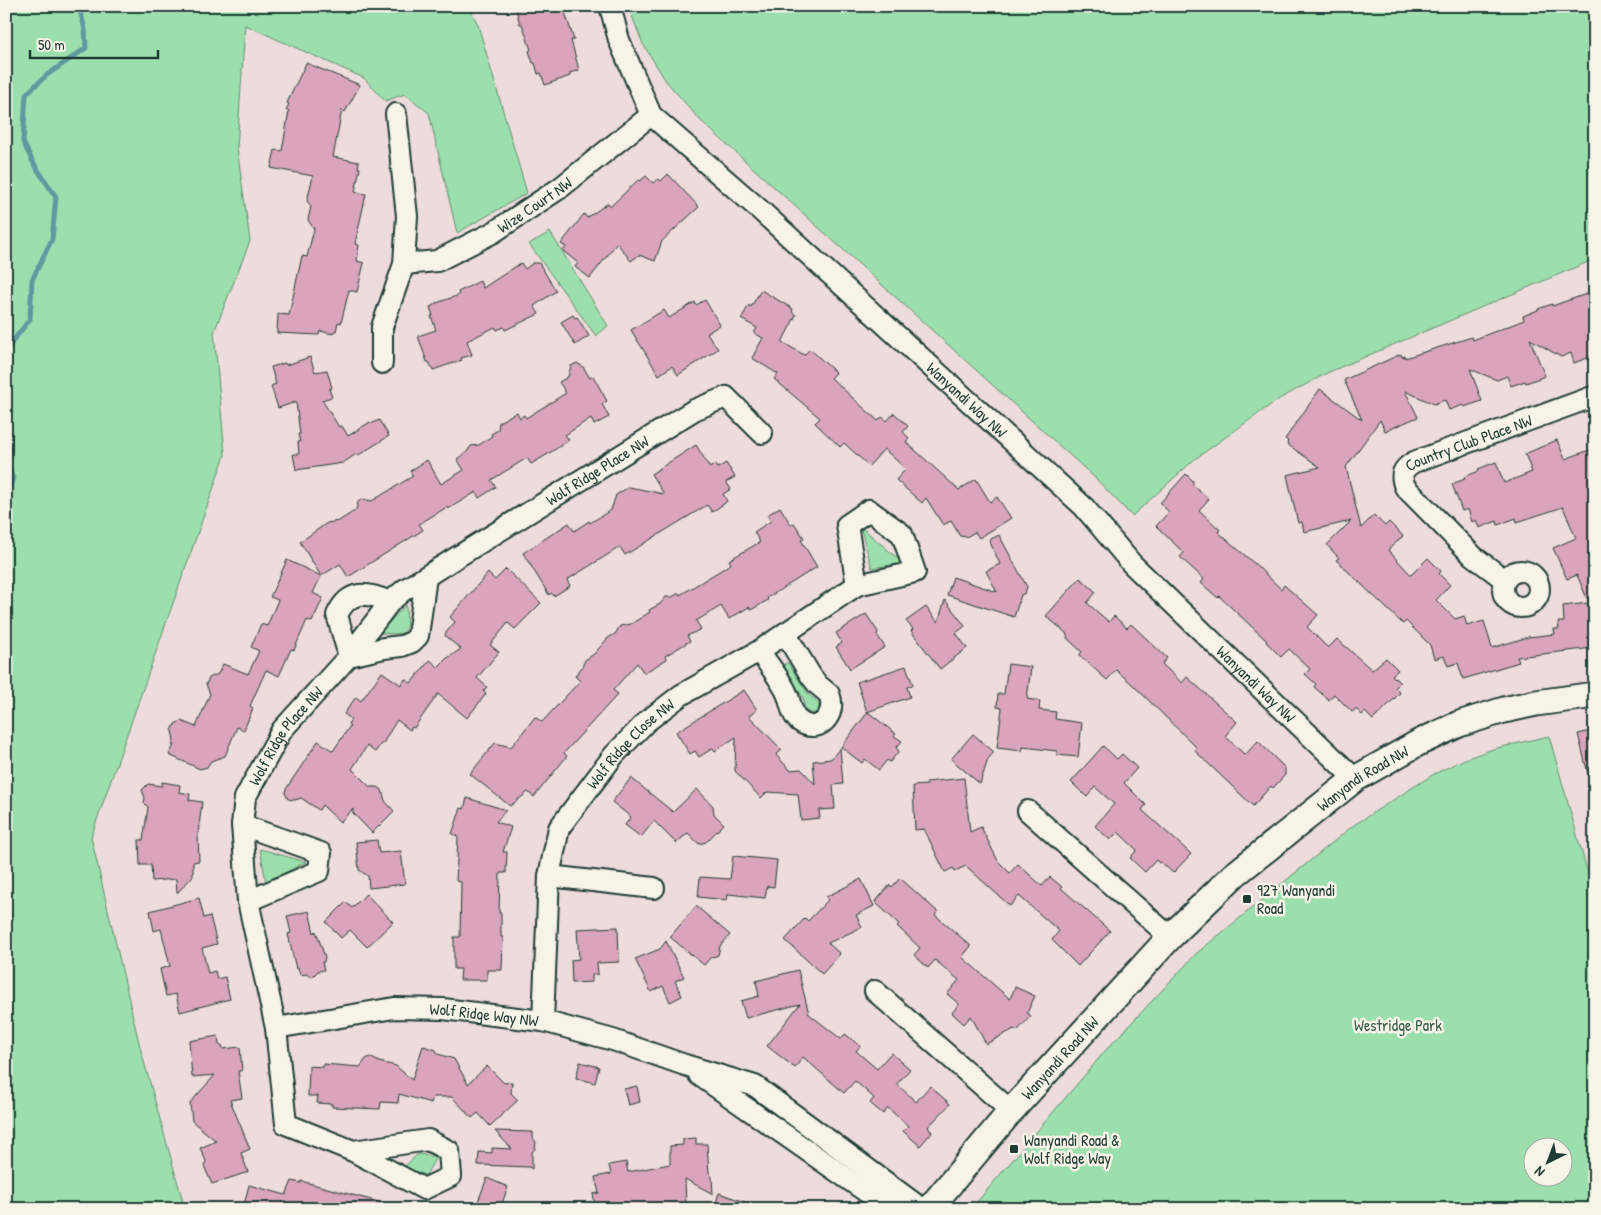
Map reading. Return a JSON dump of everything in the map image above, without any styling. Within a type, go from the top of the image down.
[{"type":"street","name":"Wanyandi Way NW","points":[[610,6],[619,40],[651,115],[760,209],[1084,507],[1132,564],[1355,779]]},
{"type":"street","points":[[382,363],[382,327],[404,264],[407,216],[396,114]]},
{"type":"street","name":"Wize Court NW","points":[[404,264],[437,260],[494,232],[560,188],[651,115]]},
{"type":"street","name":"Country Club Place NW","points":[[1505,580],[1473,556],[1405,488],[1402,479],[1403,472],[1407,466],[1414,462],[1595,396]]},
{"type":"street","name":"Wolf Ridge Place NW","points":[[354,1151],[286,1124],[276,1028],[248,901],[242,826],[244,798],[282,730],[349,656],[390,602],[404,590],[694,410],[726,397],[762,433]]},
{"type":"street","points":[[390,602],[376,596],[363,594],[353,595],[344,603],[337,615],[349,656],[402,646],[412,642],[418,636],[426,577]]},
{"type":"street","name":"Wolf Ridge Close NW","points":[[543,1021],[549,876],[559,828],[614,755],[663,708],[681,694],[760,651],[857,585]]},
{"type":"street","points":[[760,651],[788,694],[796,718],[801,723],[814,726],[826,720],[832,708],[829,694],[818,686],[785,633]]},
{"type":"street","name":"Wanyandi Road NW","points":[[929,1209],[1011,1111],[1170,937],[1234,876],[1355,779],[1418,743],[1459,724],[1504,710],[1536,703],[1595,695]]},
{"type":"street","points":[[1028,811],[1170,937]]},
{"type":"street","points":[[242,826],[321,852],[319,871],[248,901]]},
{"type":"street","points":[[549,876],[654,888]]},
{"type":"street","name":"Wanyandi Road NW","points":[[875,991],[1011,1111]]},
{"type":"street","name":"Wolf Ridge Way NW","points":[[276,1028],[394,1008],[443,1009],[543,1021],[613,1040],[685,1065],[755,1086],[922,1209]]},
{"type":"street","name":"Wolf Ridge Way NW","points":[[685,1065],[891,1209]]},
{"type":"green space","points":[[6,6],[469,6],[478,25],[527,193],[457,233],[429,113],[405,94],[385,101],[364,78],[245,25],[237,148],[250,241],[214,332],[225,455],[91,837],[140,1047],[185,1209],[6,1209]]},
{"type":"green space","points":[[628,6],[1595,6],[1595,259],[1329,372],[1279,399],[1195,459],[1132,516],[1094,477],[700,120],[666,81],[643,44]]},
{"type":"green space","points":[[550,232],[608,326],[596,336],[529,244]]},
{"type":"green space","points":[[860,526],[903,563],[872,568]]},
{"type":"green space","points":[[406,605],[407,622],[404,631],[396,634],[379,633]]},
{"type":"green space","points":[[785,663],[788,663],[809,695],[818,702],[819,708],[815,713],[809,713],[805,709],[803,698],[784,666]]},
{"type":"green space","name":"Westridge Park","points":[[1549,736],[1588,874],[1595,881],[1595,1209],[971,1209],[1106,1050],[1197,953],[1354,825],[1434,774],[1465,759],[1493,749]]},
{"type":"green space","points":[[260,849],[306,862],[266,882]]},
{"type":"green space","points":[[418,1154],[436,1157],[426,1175],[403,1168]]},
{"type":"building","points":[[515,6],[563,6],[574,40],[571,40],[579,70],[570,73],[570,76],[545,85],[541,73],[538,74],[535,63],[533,63],[529,51],[531,50]]},
{"type":"building","points":[[306,63],[360,85],[345,112],[342,110],[333,157],[359,162],[358,168],[360,168],[355,192],[366,194],[355,244],[359,245],[357,261],[364,263],[357,292],[349,290],[341,323],[338,322],[336,331],[333,334],[320,331],[319,335],[277,333],[278,314],[289,315],[302,256],[307,257],[314,229],[308,220],[311,206],[307,201],[313,176],[271,168],[275,150],[282,151],[289,111],[286,110],[289,104],[287,103]]},
{"type":"building","points":[[668,174],[699,207],[662,241],[655,261],[639,255],[631,261],[617,243],[590,278],[575,267],[578,263],[563,251],[566,247],[561,244],[584,214],[587,218],[608,203],[611,206],[638,180],[640,181],[646,176],[653,183],[658,179],[661,181]]},
{"type":"building","points":[[521,263],[525,269],[533,263],[539,263],[556,291],[534,306],[539,314],[505,330],[504,327],[497,330],[495,327],[467,341],[472,355],[433,370],[429,362],[427,362],[418,336],[436,330],[430,307],[459,295],[458,292],[480,281],[483,288]]},
{"type":"building","points":[[761,290],[793,309],[792,312],[796,315],[782,342],[804,355],[810,349],[836,373],[831,378],[878,421],[882,417],[887,421],[894,413],[908,426],[903,432],[909,438],[906,442],[959,490],[976,479],[990,502],[997,497],[1011,518],[979,538],[975,532],[966,537],[960,536],[951,521],[943,525],[926,498],[922,503],[896,480],[906,469],[884,449],[869,466],[844,443],[840,447],[815,423],[820,418],[774,379],[778,374],[752,358],[763,338],[754,333],[757,328],[741,319]]},
{"type":"building","points":[[1595,291],[1595,355],[1574,363],[1571,353],[1561,357],[1530,339],[1545,376],[1511,386],[1507,376],[1497,380],[1470,369],[1482,401],[1449,410],[1445,400],[1434,404],[1405,391],[1418,417],[1385,431],[1380,420],[1346,467],[1361,528],[1374,515],[1385,526],[1389,522],[1403,536],[1388,550],[1411,575],[1428,558],[1441,571],[1439,574],[1450,585],[1436,600],[1455,619],[1464,616],[1467,626],[1484,621],[1492,648],[1528,637],[1555,634],[1554,629],[1559,629],[1558,622],[1564,622],[1563,606],[1589,603],[1577,575],[1567,579],[1553,548],[1576,538],[1563,507],[1517,522],[1516,518],[1498,525],[1497,521],[1479,528],[1476,520],[1472,522],[1468,509],[1462,511],[1452,484],[1479,471],[1478,469],[1496,462],[1504,483],[1532,472],[1525,454],[1557,440],[1565,459],[1595,448],[1595,631],[1591,631],[1593,648],[1517,657],[1519,662],[1463,679],[1458,663],[1448,666],[1444,656],[1434,659],[1430,645],[1406,621],[1403,624],[1336,560],[1339,558],[1327,545],[1351,521],[1304,532],[1302,522],[1298,523],[1287,475],[1320,467],[1287,444],[1288,441],[1285,439],[1320,389],[1362,420],[1344,380],[1401,354],[1405,358],[1472,337],[1473,340],[1524,320],[1523,316],[1538,309]]},
{"type":"building","points":[[705,300],[720,325],[707,333],[718,349],[678,375],[672,366],[659,375],[631,330],[664,310],[669,318],[695,302],[696,305]]},
{"type":"building","points":[[573,315],[575,318],[577,317],[589,336],[575,345],[561,322]]},
{"type":"building","points":[[310,357],[315,372],[327,370],[332,388],[329,389],[332,397],[322,400],[339,427],[342,426],[348,436],[370,422],[371,424],[379,420],[389,436],[343,463],[296,470],[293,454],[299,454],[298,442],[300,442],[298,434],[300,434],[296,402],[278,408],[271,386],[276,384],[271,367],[285,363],[286,365]]},
{"type":"building","points":[[577,363],[583,367],[590,378],[593,376],[607,401],[602,404],[609,417],[594,425],[591,418],[565,435],[569,440],[548,454],[531,464],[527,458],[491,480],[496,487],[479,498],[476,492],[419,524],[423,530],[348,577],[340,564],[321,576],[300,542],[327,523],[339,521],[356,510],[358,502],[362,499],[372,501],[413,476],[410,471],[427,460],[441,484],[464,470],[457,459],[467,452],[471,446],[479,445],[492,436],[491,434],[498,430],[499,422],[517,412],[520,418],[524,415],[526,418],[566,393],[559,382],[568,377],[571,366]]},
{"type":"building","points":[[696,445],[710,468],[715,464],[718,468],[726,463],[735,477],[726,482],[731,489],[723,494],[727,501],[712,512],[707,505],[625,555],[620,547],[567,580],[570,586],[554,596],[551,593],[549,595],[523,553],[569,523],[574,531],[611,510],[616,495],[629,487],[664,494],[651,474]]},
{"type":"building","points":[[1186,474],[1193,481],[1193,485],[1209,499],[1199,510],[1220,530],[1218,532],[1281,589],[1284,585],[1318,615],[1307,627],[1328,648],[1337,639],[1372,670],[1386,658],[1398,670],[1392,675],[1400,683],[1395,688],[1400,693],[1373,720],[1365,712],[1362,715],[1356,709],[1352,712],[1334,694],[1329,700],[1314,687],[1316,684],[1305,674],[1310,669],[1289,649],[1281,657],[1267,641],[1219,596],[1218,598],[1201,583],[1204,579],[1180,557],[1184,553],[1156,526],[1169,512],[1160,503]]},
{"type":"building","points":[[780,507],[791,525],[794,523],[804,538],[801,540],[817,567],[751,610],[749,607],[729,619],[721,606],[696,621],[701,629],[687,636],[690,641],[665,656],[667,659],[644,673],[637,663],[613,690],[618,694],[564,753],[567,756],[534,797],[528,792],[510,806],[470,774],[495,743],[511,747],[535,717],[542,722],[580,681],[575,676],[585,660],[594,654],[608,638],[615,634],[620,626],[631,624],[650,612],[649,610],[660,604],[666,597],[672,597],[679,593],[680,595],[731,564],[729,560],[760,542],[754,532],[771,521],[767,515]]},
{"type":"building","points":[[999,535],[1027,587],[1025,593],[1021,595],[1014,617],[947,595],[953,577],[997,592],[986,571],[1000,564],[989,540]]},
{"type":"building","points":[[287,560],[321,576],[313,593],[323,598],[312,622],[307,620],[294,650],[291,649],[279,676],[266,670],[250,706],[253,708],[244,730],[237,727],[225,756],[211,761],[207,767],[200,769],[169,755],[174,745],[172,745],[174,740],[172,731],[175,724],[181,721],[196,727],[210,694],[206,684],[209,678],[218,674],[223,664],[248,674],[259,651],[251,647],[261,624],[267,626],[278,600],[270,597]]},
{"type":"building","points":[[506,569],[541,603],[515,629],[508,623],[490,645],[499,652],[477,678],[487,687],[483,691],[486,694],[467,718],[438,694],[414,728],[412,727],[410,730],[397,720],[384,742],[375,752],[367,746],[352,769],[370,787],[378,787],[382,790],[385,801],[394,811],[372,833],[353,813],[353,809],[340,822],[322,805],[319,810],[301,798],[295,800],[288,799],[285,793],[286,789],[318,741],[333,751],[350,726],[348,724],[351,719],[344,714],[356,697],[361,701],[382,672],[401,685],[405,679],[411,683],[430,660],[438,667],[461,649],[446,637],[445,634],[455,622],[450,617],[488,573],[495,580]]},
{"type":"building","points":[[1080,578],[1096,592],[1087,603],[1109,622],[1114,616],[1127,628],[1131,624],[1167,658],[1162,664],[1182,683],[1187,677],[1237,722],[1225,736],[1245,755],[1258,741],[1285,768],[1285,775],[1273,788],[1271,786],[1253,806],[1195,751],[1197,748],[1132,684],[1116,670],[1107,680],[1079,655],[1082,652],[1068,639],[1066,633],[1046,616]]},
{"type":"building","points":[[945,600],[965,626],[956,633],[967,648],[940,669],[911,631],[913,629],[906,621],[926,607],[938,622]]},
{"type":"building","points":[[866,614],[885,647],[850,669],[836,647],[842,643],[836,633]]},
{"type":"building","points":[[1008,664],[1031,667],[1027,699],[1040,701],[1039,710],[1056,712],[1055,719],[1082,723],[1078,757],[1057,755],[1057,751],[1023,747],[1022,751],[997,748],[1002,708],[997,707],[998,694],[1004,694]]},
{"type":"building","points":[[906,666],[913,685],[907,687],[910,697],[867,712],[857,682]]},
{"type":"building","points":[[744,690],[757,710],[749,716],[782,750],[776,755],[790,770],[801,769],[815,784],[813,761],[831,759],[840,748],[843,784],[833,785],[835,809],[819,810],[820,818],[801,820],[798,794],[767,792],[761,798],[735,771],[736,737],[715,751],[713,748],[699,757],[695,751],[690,754],[676,732]]},
{"type":"building","points":[[868,712],[902,741],[896,748],[899,751],[890,762],[887,760],[879,770],[865,759],[862,763],[841,747]]},
{"type":"building","points":[[1595,730],[1595,782],[1590,782],[1578,734]]},
{"type":"building","points":[[973,734],[994,752],[988,759],[980,784],[951,759]]},
{"type":"building","points":[[1103,746],[1117,759],[1122,754],[1137,768],[1124,783],[1146,805],[1142,810],[1191,854],[1173,873],[1156,860],[1145,872],[1130,858],[1137,850],[1118,832],[1110,840],[1095,826],[1114,804],[1095,787],[1087,797],[1071,782]]},
{"type":"building","points":[[631,778],[673,812],[697,789],[713,806],[714,814],[724,824],[706,842],[699,844],[688,833],[676,843],[654,821],[641,837],[625,825],[631,817],[612,802]]},
{"type":"building","points":[[964,778],[970,832],[981,827],[998,861],[1010,873],[1018,864],[1042,886],[1050,877],[1110,931],[1078,966],[1052,940],[1059,931],[1019,896],[1010,906],[966,866],[955,871],[953,868],[945,872],[924,829],[915,830],[913,786],[927,785],[927,782]]},
{"type":"building","points":[[162,782],[180,785],[179,792],[190,794],[189,800],[202,802],[198,834],[199,861],[193,862],[193,876],[177,893],[176,879],[152,881],[151,865],[140,865],[139,840],[143,840],[148,807],[144,803],[145,798],[142,790],[148,784],[162,786]]},
{"type":"building","points":[[467,798],[506,810],[496,822],[511,827],[503,852],[507,852],[506,873],[500,873],[499,913],[501,913],[501,937],[503,937],[502,970],[487,970],[487,980],[460,980],[461,969],[454,969],[454,937],[460,937],[461,882],[456,881],[458,836],[452,834],[461,808],[464,809]]},
{"type":"building","points":[[377,840],[379,853],[401,851],[405,884],[369,888],[368,876],[359,870],[356,842]]},
{"type":"building","points":[[733,856],[777,860],[774,887],[767,886],[765,898],[728,894],[727,900],[698,897],[700,877],[730,879]]},
{"type":"building","points":[[900,878],[938,912],[935,915],[971,946],[962,957],[1010,999],[1015,987],[1035,996],[1027,1013],[1031,1016],[1017,1031],[1014,1029],[986,1044],[971,1016],[964,1024],[952,1013],[959,1004],[947,994],[959,980],[935,960],[928,968],[914,955],[920,948],[897,926],[899,924],[875,902],[890,885],[892,887]]},
{"type":"building","points":[[861,879],[874,906],[856,915],[862,927],[828,943],[840,954],[822,974],[785,940],[805,918],[808,921],[828,900],[826,897]]},
{"type":"building","points":[[366,894],[393,922],[367,947],[350,930],[341,938],[326,922],[346,902],[352,908]]},
{"type":"building","points":[[199,898],[204,918],[210,916],[217,944],[202,948],[208,973],[215,971],[217,979],[225,977],[230,999],[180,1012],[176,994],[166,996],[160,969],[170,966],[161,929],[154,931],[150,911]]},
{"type":"building","points":[[696,906],[730,935],[720,946],[718,955],[710,958],[704,965],[670,937]]},
{"type":"building","points":[[309,911],[314,933],[316,931],[325,957],[324,962],[322,962],[324,970],[318,971],[312,977],[306,974],[300,975],[298,968],[296,969],[288,934],[291,933],[287,916]]},
{"type":"building","points":[[618,927],[619,962],[597,963],[598,974],[592,975],[592,982],[572,983],[571,960],[579,959],[577,929]]},
{"type":"building","points":[[666,941],[684,977],[675,981],[682,996],[670,1002],[663,986],[651,992],[635,959],[660,949]]},
{"type":"building","points":[[798,970],[809,1014],[841,1039],[845,1034],[860,1046],[856,1051],[877,1069],[891,1053],[910,1069],[897,1084],[916,1102],[930,1086],[950,1104],[928,1127],[932,1132],[920,1146],[903,1131],[908,1126],[888,1108],[883,1114],[870,1103],[874,1098],[855,1081],[844,1093],[803,1057],[795,1068],[767,1046],[800,1004],[746,1018],[741,1001],[759,996],[756,981]]},
{"type":"building","points":[[218,1036],[219,1045],[222,1045],[223,1049],[240,1047],[242,1071],[238,1071],[242,1098],[230,1100],[250,1149],[241,1153],[248,1172],[212,1184],[204,1166],[206,1161],[200,1148],[216,1141],[192,1121],[190,1103],[215,1075],[192,1077],[189,1041]]},
{"type":"building","points":[[423,1046],[436,1050],[438,1054],[454,1059],[468,1084],[487,1066],[504,1083],[512,1082],[511,1093],[518,1100],[490,1126],[478,1113],[472,1118],[452,1097],[433,1097],[431,1103],[399,1094],[398,1103],[381,1102],[380,1109],[332,1107],[332,1104],[317,1103],[318,1096],[308,1096],[309,1066],[323,1067],[323,1064],[360,1067],[370,1057],[379,1062],[396,1066],[412,1080]]},
{"type":"building","points":[[580,1062],[599,1067],[595,1083],[576,1078]]},
{"type":"building","points":[[637,1086],[640,1102],[628,1105],[624,1089]]},
{"type":"building","points":[[495,1131],[533,1132],[533,1138],[536,1142],[535,1149],[532,1152],[532,1169],[529,1167],[478,1165],[479,1152],[492,1153],[492,1148],[512,1149]]},
{"type":"building","points":[[696,1138],[696,1144],[707,1144],[713,1194],[685,1179],[686,1206],[658,1209],[596,1209],[593,1194],[599,1193],[595,1177],[611,1174],[609,1165],[626,1162],[628,1172],[670,1164],[670,1146],[683,1145],[683,1139]]},
{"type":"building","points":[[487,1178],[508,1187],[500,1209],[489,1209],[477,1204]]},
{"type":"building","points":[[292,1181],[301,1183],[301,1181],[386,1204],[385,1209],[243,1209],[249,1185],[286,1195]]},
{"type":"building","points":[[719,1193],[759,1207],[758,1209],[714,1209]]},
{"type":"waterway","points":[[6,350],[30,319],[32,280],[52,239],[56,197],[34,164],[23,142],[26,94],[47,75],[86,48],[85,30],[79,6]]},
{"type":"waterway","points":[[6,464],[13,478],[6,500]]},
{"type":"place","name":"927 Wanyandi Road","points":[[1247,899]]},
{"type":"place","name":"Wanyandi Road & Wolf Ridge Way","points":[[1014,1149]]}]
